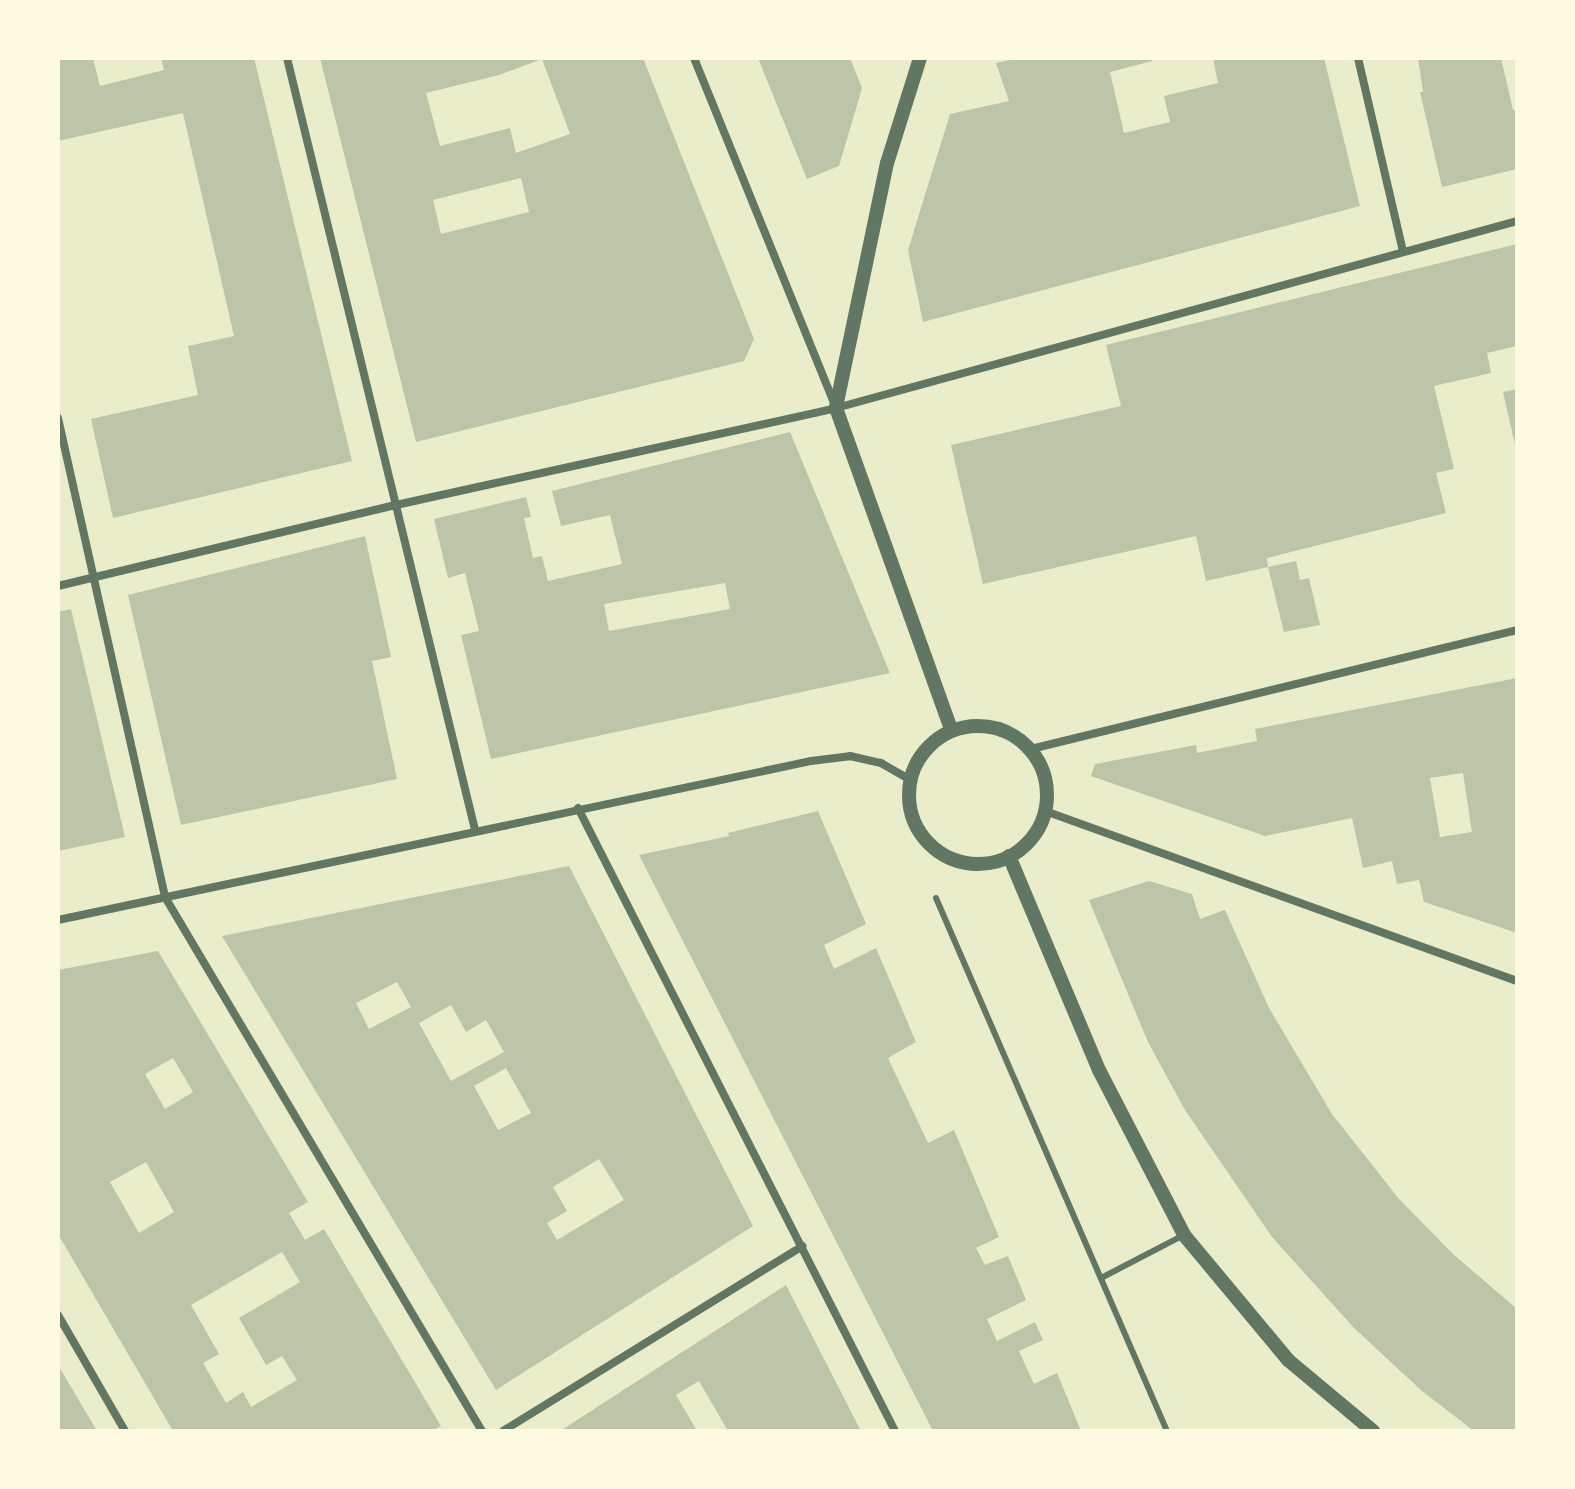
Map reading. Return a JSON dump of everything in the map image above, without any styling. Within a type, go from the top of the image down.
[{"type":"street","points":[[287,58],[475,830]]},
{"type":"street","points":[[694,58],[836,408],[951,730]]},
{"type":"street","points":[[836,408],[887,163],[920,58]]},
{"type":"street","points":[[1358,58],[1403,251]]},
{"type":"street","points":[[58,586],[396,505],[836,408],[1517,221]]},
{"type":"street","points":[[58,418],[165,897],[482,1431]]},
{"type":"street","points":[[1031,749],[1517,630]]},
{"type":"street","points":[[973,725],[994,727],[1014,735],[1031,749],[1042,768],[1047,789],[1045,811],[1036,832],[1009,856],[975,865],[951,859],[931,847],[916,827],[909,804],[910,780],[919,757],[933,741],[951,730],[973,725]]},
{"type":"street","points":[[58,920],[578,808],[850,756],[881,763],[910,780]]},
{"type":"street","points":[[578,808],[895,1431]]},
{"type":"street","points":[[1045,811],[1517,981]]},
{"type":"street","points":[[1009,856],[1099,1070],[1184,1235],[1288,1360],[1373,1431]]},
{"type":"street","points":[[503,1431],[803,1246]]},
{"type":"street","points":[[58,1315],[125,1431]]},
{"type":"lane","points":[[936,898],[1167,1431]]},
{"type":"lane","points":[[1101,1278],[1184,1235]]},
{"type":"building","points":[[58,58],[93,58],[100,86],[164,70],[161,58],[254,58],[352,461],[113,518],[91,419],[198,395],[188,346],[234,336],[183,113],[58,141]]},
{"type":"building","points":[[320,58],[643,58],[754,339],[744,361],[416,442]],"holes":[[[542,59],[570,134],[516,153],[510,128],[440,146],[426,93],[499,75]],[[521,178],[529,212],[441,234],[433,200]]]},
{"type":"building","points":[[758,58],[850,58],[862,88],[839,166],[807,179]]},
{"type":"building","points":[[1018,58],[1152,58],[1152,61],[1110,72],[1124,133],[1170,122],[1164,96],[1218,83],[1213,58],[1324,58],[1360,206],[923,322],[908,250],[950,114],[1009,101],[996,63]]},
{"type":"building","points":[[1418,58],[1501,58],[1513,110],[1517,110],[1517,169],[1442,187],[1420,92],[1423,92]]},
{"type":"building","points":[[1517,244],[1517,346],[1487,353],[1491,373],[1434,386],[1454,469],[1436,473],[1446,513],[1267,558],[1268,567],[1206,581],[1196,536],[983,584],[951,445],[1121,406],[1106,345]]},
{"type":"building","points":[[1517,389],[1517,449],[1516,449],[1503,392]]},
{"type":"building","points":[[790,432],[890,673],[491,759],[461,635],[479,631],[465,573],[448,578],[434,519],[526,497],[531,517],[524,518],[533,558],[542,556],[548,581],[622,564],[610,515],[561,526],[552,491]],"holes":[[[725,583],[730,609],[609,631],[604,604]]]},
{"type":"building","points":[[365,536],[391,657],[372,661],[397,779],[181,825],[128,595]]},
{"type":"building","points":[[1296,561],[1300,580],[1309,578],[1320,625],[1284,632],[1268,567]]},
{"type":"building","points":[[71,609],[125,837],[58,851],[58,612]]},
{"type":"building","points":[[1517,678],[1517,933],[1424,902],[1419,880],[1397,884],[1392,861],[1363,868],[1352,818],[1265,836],[1091,776],[1095,764],[1196,745],[1197,753],[1257,741],[1255,729]],"holes":[[[1463,773],[1472,832],[1440,837],[1430,778]]]},
{"type":"building","points":[[818,811],[866,924],[824,945],[834,969],[876,948],[916,1042],[888,1058],[928,1143],[954,1130],[999,1237],[976,1248],[985,1265],[1008,1256],[1026,1300],[987,1319],[997,1341],[1035,1322],[1043,1340],[1019,1351],[1034,1384],[1057,1373],[1081,1431],[933,1431],[639,855],[729,836],[728,833]]},
{"type":"building","points":[[569,866],[753,1226],[496,1390],[222,936]],"holes":[[[397,982],[411,1007],[369,1029],[356,1003]],[[451,1005],[466,1032],[486,1020],[504,1052],[451,1081],[419,1023]],[[506,1068],[531,1113],[498,1130],[474,1086]],[[599,1159],[624,1200],[557,1240],[547,1223],[567,1211],[553,1187]]]},
{"type":"building","points":[[1149,881],[1192,894],[1200,919],[1225,910],[1269,1008],[1332,1114],[1399,1199],[1453,1254],[1517,1309],[1517,1431],[1474,1431],[1422,1391],[1354,1328],[1272,1237],[1185,1110],[1148,1042],[1089,900]]},
{"type":"building","points":[[158,951],[308,1202],[289,1213],[305,1240],[324,1229],[441,1426],[433,1431],[173,1431],[58,1234],[58,970]],"holes":[[[173,1058],[193,1092],[165,1109],[145,1074]],[[146,1162],[174,1212],[139,1233],[110,1182]],[[282,1252],[300,1282],[239,1318],[266,1365],[282,1356],[297,1380],[251,1407],[243,1392],[226,1403],[203,1363],[219,1354],[191,1305]]]},
{"type":"building","points":[[786,1285],[861,1431],[728,1431],[699,1381],[676,1395],[697,1431],[560,1431]]},
{"type":"building","points":[[58,1365],[97,1431],[58,1431]]}]
